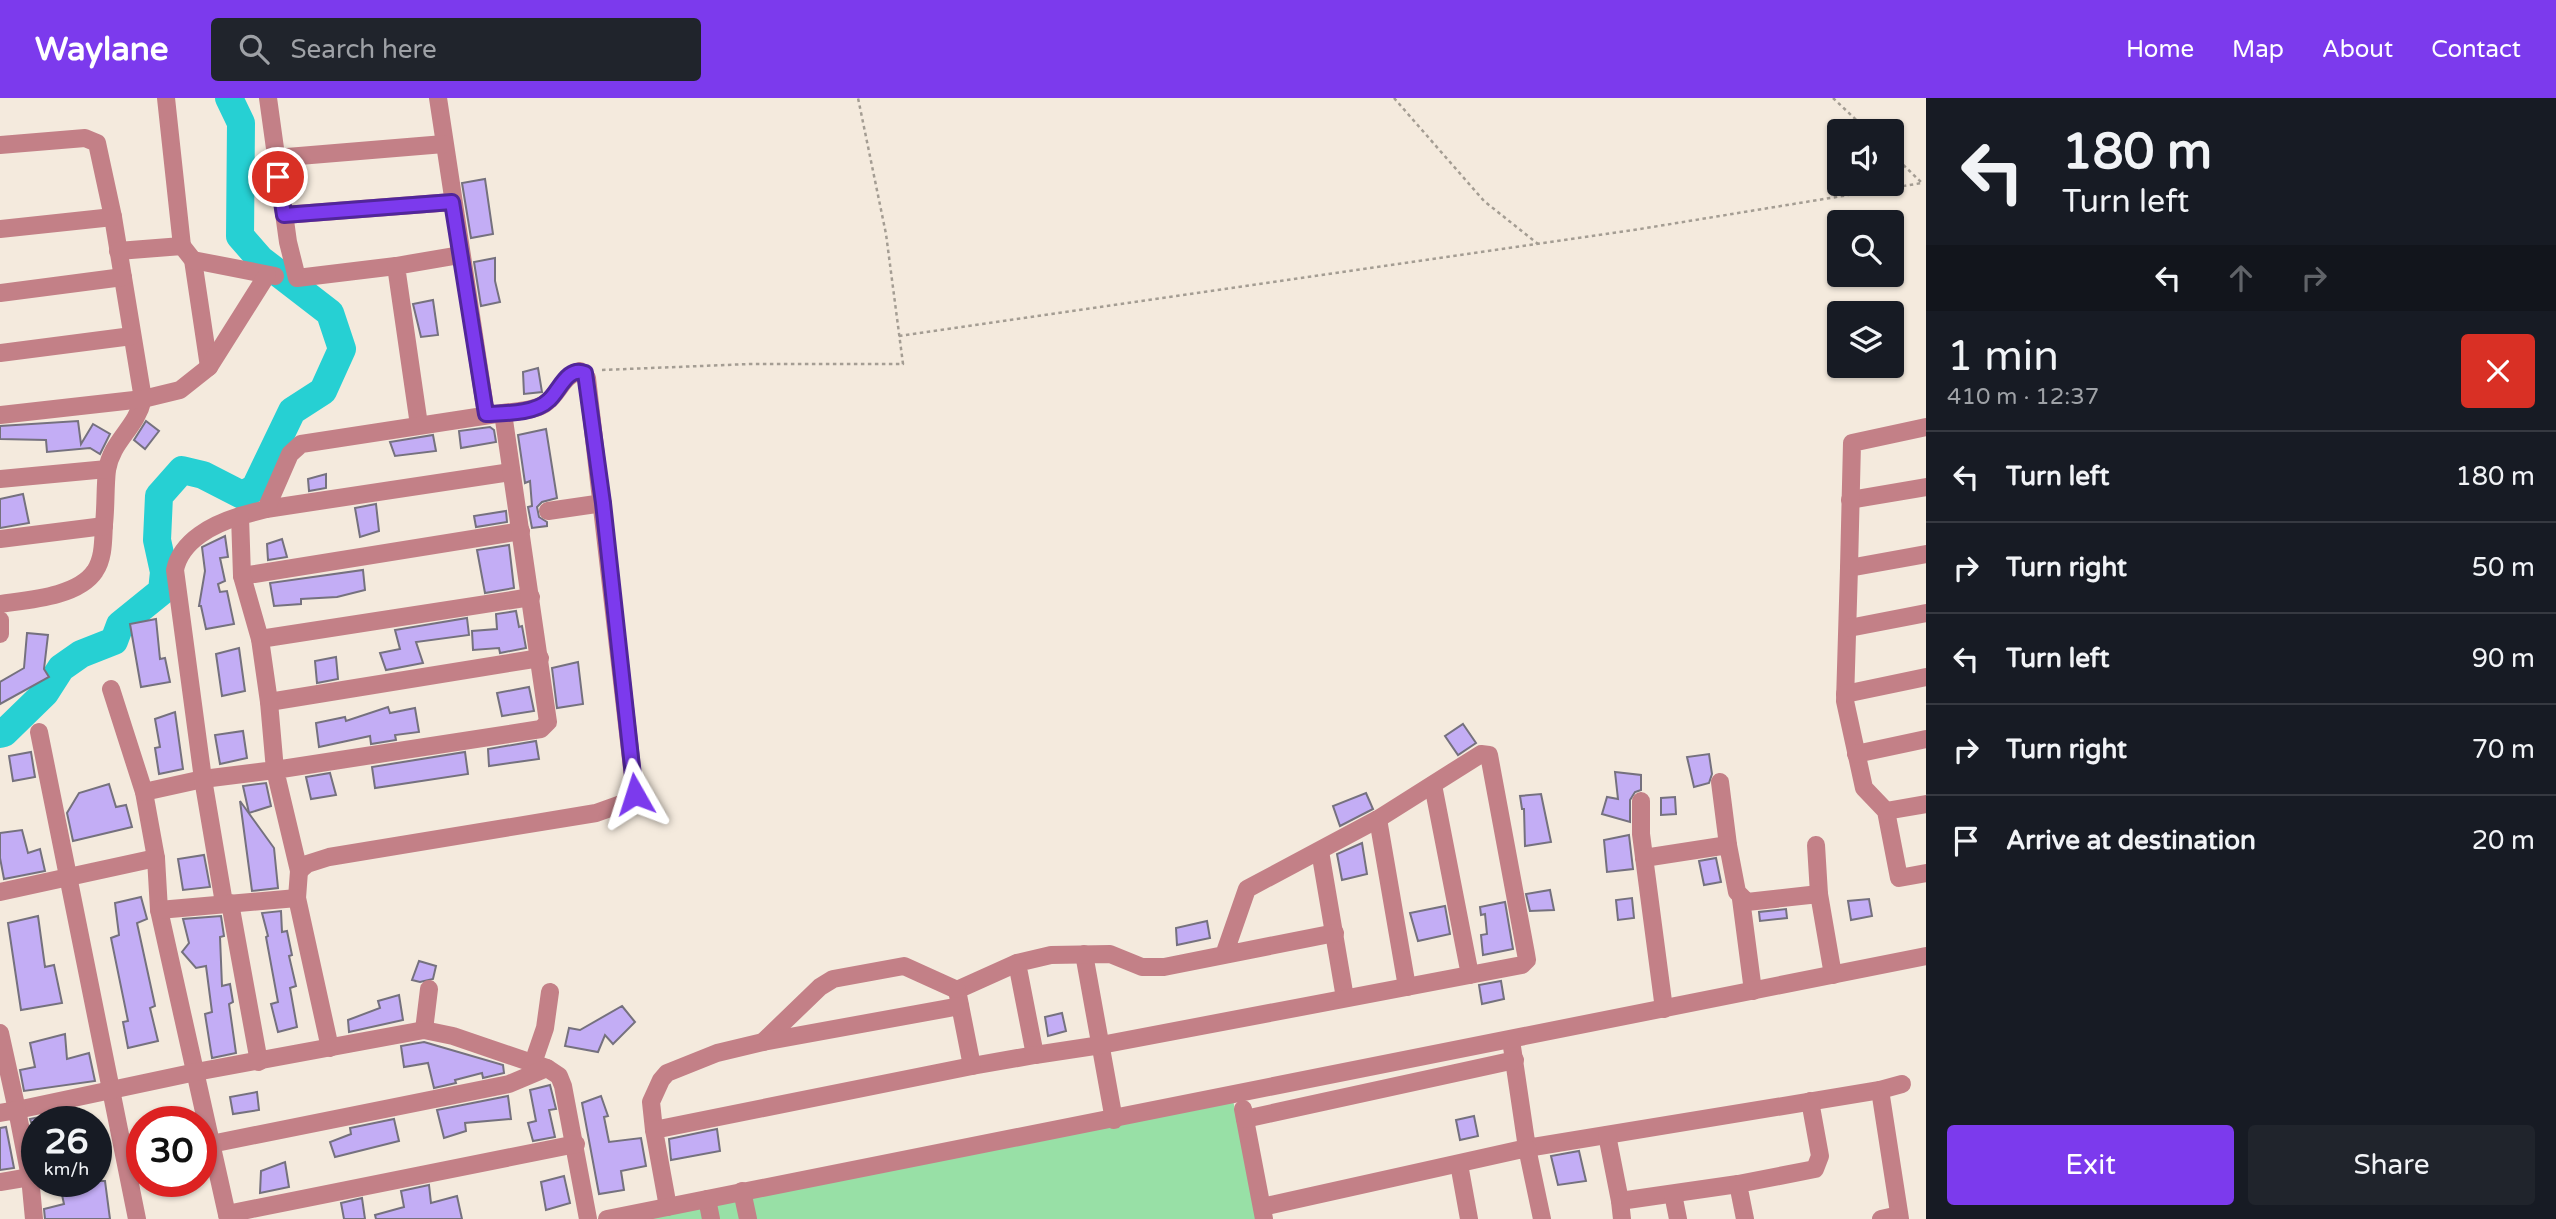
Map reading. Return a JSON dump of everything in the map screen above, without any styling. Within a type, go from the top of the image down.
[{"type":"street","points":[[166,98],[187,253],[209,367]]},
{"type":"street","points":[[268,98],[284,215],[297,278],[460,255]]},
{"type":"street","points":[[144,792],[203,779],[541,729],[548,722],[511,472],[495,414],[460,255],[438,98]]},
{"type":"street","points":[[0,145],[92,139],[100,148],[143,399],[138,417],[115,444],[107,469],[100,560],[94,573],[84,582],[45,598],[0,604]]},
{"type":"street","points":[[275,158],[444,144]]},
{"type":"street","points":[[284,215],[452,202]]},
{"type":"street","points":[[0,229],[113,217]]},
{"type":"street","points":[[0,415],[143,399],[180,390],[209,367],[271,275],[187,253],[118,251]]},
{"type":"street","points":[[396,266],[419,425]]},
{"type":"street","points":[[0,293],[123,277]]},
{"type":"street","points":[[0,354],[132,336]]},
{"type":"street","points":[[267,509],[294,448],[301,444],[540,406],[548,401],[566,378],[580,371],[587,378],[635,794],[624,803],[596,813],[329,857],[307,864],[299,871]]},
{"type":"street","points":[[1926,427],[1852,443],[1849,628],[1845,694],[1864,789],[1886,811],[1899,878],[1926,873]]},
{"type":"street","points":[[0,479],[107,469]]},
{"type":"street","points":[[259,1062],[203,779],[175,570],[177,560],[197,537],[220,522],[240,516],[267,509],[511,472]]},
{"type":"street","points":[[1850,500],[1926,487]]},
{"type":"street","points":[[548,511],[603,503]]},
{"type":"street","points":[[240,516],[242,576],[260,639],[270,702],[275,770],[299,871],[297,898],[330,1048]]},
{"type":"street","points":[[0,539],[104,526]]},
{"type":"street","points":[[242,576],[521,531]]},
{"type":"street","points":[[1849,568],[1926,554]]},
{"type":"street","points":[[260,639],[531,597]]},
{"type":"street","points":[[1849,628],[1926,613]]},
{"type":"street","points":[[0,620],[0,634]]},
{"type":"street","points":[[270,702],[540,658]]},
{"type":"street","points":[[1845,694],[1926,677]]},
{"type":"street","points":[[111,689],[144,792],[156,858],[159,910],[204,1106]]},
{"type":"street","points":[[39,732],[137,1219]]},
{"type":"street","points":[[1856,754],[1926,740]]},
{"type":"street","points":[[654,1129],[972,1066],[1101,1045],[1522,965],[1527,960],[1491,760],[1485,753],[1481,754],[1378,819],[1247,889],[1224,955]]},
{"type":"street","points":[[1720,782],[1728,845],[1737,892],[1741,899],[1753,991]]},
{"type":"street","points":[[1433,785],[1471,975]]},
{"type":"street","points":[[1641,801],[1644,859],[1664,1009]]},
{"type":"street","points":[[1886,811],[1926,804]]},
{"type":"street","points":[[1378,819],[1407,987]]},
{"type":"street","points":[[1644,859],[1728,845]]},
{"type":"street","points":[[1816,845],[1819,894],[1833,975]]},
{"type":"street","points":[[1320,850],[1345,998]]},
{"type":"street","points":[[0,892],[156,858]]},
{"type":"street","points":[[1741,899],[1747,902],[1819,894]]},
{"type":"street","points":[[159,910],[297,898]]},
{"type":"street","points":[[668,1207],[651,1102],[667,1073],[717,1053],[959,998],[1017,963],[1051,955],[1110,954],[1142,967],[1161,967],[1335,933]]},
{"type":"street","points":[[1084,954],[1114,1120]]},
{"type":"street","points":[[607,1219],[1240,1095],[1926,956]]},
{"type":"street","points":[[1017,963],[1035,1055]]},
{"type":"street","points":[[763,1042],[833,979],[904,966],[959,998],[972,1066]]},
{"type":"street","points":[[424,1030],[429,989]]},
{"type":"street","points":[[540,1066],[550,992]]},
{"type":"street","points":[[8,1111],[197,1072],[424,1030],[453,1036],[540,1066],[559,1076],[576,1144],[588,1219]]},
{"type":"street","points":[[0,1033],[8,1111],[21,1150]]},
{"type":"street","points":[[1511,1040],[1527,1149],[1542,1219]]},
{"type":"street","points":[[1245,1119],[1515,1060]]},
{"type":"street","points":[[217,1143],[509,1084],[540,1066]]},
{"type":"street","points":[[1240,1095],[1263,1213],[1527,1149],[1880,1090],[1902,1084]]},
{"type":"street","points":[[1880,1090],[1899,1217],[1881,1219]]},
{"type":"street","points":[[1607,1135],[1621,1210],[1673,1194],[1815,1169],[1820,1156],[1810,1101]]},
{"type":"street","points":[[217,1171],[227,1216],[576,1144]]},
{"type":"street","points":[[1459,1164],[1469,1219]]},
{"type":"street","points":[[0,1182],[21,1178]]},
{"type":"street","points":[[1738,1184],[1745,1219]]},
{"type":"street","points":[[743,1191],[748,1219]]},
{"type":"street","points":[[1673,1194],[1678,1219]]},
{"type":"street","points":[[32,1197],[34,1219]]},
{"type":"street","points":[[707,1199],[711,1219]]},
{"type":"path","points":[[580,371],[750,364],[903,364],[886,234],[858,98]]},
{"type":"path","points":[[1394,98],[1484,201],[1538,244]]},
{"type":"path","points":[[1833,98],[1855,119]]},
{"type":"path","points":[[1904,166],[1922,183],[1904,186]]},
{"type":"path","points":[[900,335],[1538,244],[1840,196]]},
{"type":"green space","points":[[1233,1100],[1257,1219],[631,1219]]},
{"type":"building","points":[[485,179],[493,234],[471,238],[462,183]]},
{"type":"building","points":[[495,258],[495,281],[500,302],[481,306],[474,262]]},
{"type":"building","points":[[433,300],[438,335],[421,337],[413,304]]},
{"type":"building","points":[[538,368],[542,392],[524,394],[523,372]]},
{"type":"building","points":[[78,421],[81,444],[93,424],[110,434],[100,454],[90,448],[47,452],[46,440],[0,439],[0,426]]},
{"type":"building","points":[[146,421],[159,431],[145,449],[134,440]]},
{"type":"building","points":[[490,427],[494,430],[496,442],[461,448],[459,431]]},
{"type":"building","points":[[546,429],[557,498],[542,502],[537,507],[539,517],[547,522],[547,526],[532,528],[528,507],[532,506],[530,481],[525,483],[518,435]]},
{"type":"building","points":[[433,435],[436,451],[395,456],[390,442]]},
{"type":"building","points":[[326,474],[326,488],[309,491],[308,479]]},
{"type":"building","points":[[23,494],[29,523],[0,528],[0,499]]},
{"type":"building","points":[[376,504],[379,531],[360,537],[355,508]]},
{"type":"building","points":[[506,511],[507,522],[476,527],[474,516]]},
{"type":"building","points":[[225,536],[228,557],[220,558],[225,581],[218,584],[220,592],[227,591],[234,624],[206,629],[199,606],[205,571],[202,547]]},
{"type":"building","points":[[282,539],[287,557],[268,560],[267,544]]},
{"type":"building","points":[[509,545],[514,588],[485,593],[477,550]]},
{"type":"building","points":[[363,570],[365,590],[337,597],[301,599],[301,604],[274,606],[270,583]]},
{"type":"building","points":[[516,611],[526,648],[500,653],[499,648],[473,650],[472,631],[497,629],[496,614]]},
{"type":"building","points":[[467,618],[469,635],[416,642],[423,663],[386,670],[380,653],[400,649],[395,630]]},
{"type":"building","points":[[156,619],[160,659],[165,658],[170,682],[141,687],[130,624]]},
{"type":"building","points":[[27,633],[48,635],[44,669],[49,677],[0,704],[0,682],[24,668]]},
{"type":"building","points":[[239,648],[245,691],[222,696],[216,654]]},
{"type":"building","points":[[336,657],[338,679],[317,683],[315,661]]},
{"type":"building","points":[[578,662],[583,704],[557,708],[552,668]]},
{"type":"building","points":[[529,687],[534,711],[502,716],[497,693]]},
{"type":"building","points":[[388,707],[390,713],[415,708],[419,732],[395,735],[396,740],[371,744],[370,736],[319,747],[316,723],[345,717],[346,721]]},
{"type":"building","points":[[175,712],[183,769],[159,774],[155,748],[160,747],[155,719]]},
{"type":"building","points":[[1463,724],[1476,743],[1458,755],[1445,736]]},
{"type":"building","points":[[243,731],[247,758],[220,764],[215,735]]},
{"type":"building","points":[[536,741],[539,759],[489,766],[488,749]]},
{"type":"building","points":[[31,752],[35,777],[13,781],[9,756]]},
{"type":"building","points":[[465,752],[468,774],[375,788],[372,767]]},
{"type":"building","points":[[1709,754],[1712,774],[1709,783],[1694,787],[1687,757]]},
{"type":"building","points":[[1615,772],[1641,775],[1641,790],[1635,792],[1630,800],[1630,822],[1602,814],[1607,797],[1618,799]]},
{"type":"building","points":[[330,773],[336,795],[311,799],[306,777]]},
{"type":"building","points":[[266,783],[271,806],[249,813],[243,786]]},
{"type":"building","points":[[109,784],[116,807],[126,805],[132,827],[73,841],[67,813],[79,793]]},
{"type":"building","points":[[1366,793],[1373,809],[1340,826],[1333,806]]},
{"type":"building","points":[[1541,794],[1551,842],[1525,846],[1524,809],[1520,796]]},
{"type":"building","points":[[1675,797],[1676,814],[1661,815],[1661,798]]},
{"type":"building","points":[[240,801],[274,848],[278,888],[252,891]]},
{"type":"building","points":[[22,830],[28,853],[40,849],[45,871],[4,879],[0,858],[0,833]]},
{"type":"building","points":[[1629,835],[1633,869],[1607,872],[1604,840]]},
{"type":"building","points":[[1362,843],[1367,874],[1342,880],[1337,854]]},
{"type":"building","points":[[204,855],[210,887],[183,890],[178,859]]},
{"type":"building","points":[[1716,858],[1721,882],[1704,885],[1699,861]]},
{"type":"building","points":[[1550,890],[1554,910],[1530,911],[1526,894]]},
{"type":"building","points":[[141,897],[147,919],[137,923],[155,1006],[150,1008],[158,1041],[128,1048],[123,1022],[128,1021],[111,938],[119,935],[115,903]]},
{"type":"building","points":[[1632,898],[1634,918],[1618,920],[1616,900]]},
{"type":"building","points":[[1869,899],[1872,916],[1851,920],[1848,901]]},
{"type":"building","points":[[1505,902],[1513,949],[1483,955],[1481,935],[1487,934],[1485,914],[1481,915],[1480,907]]},
{"type":"building","points":[[1445,906],[1450,934],[1418,941],[1410,913]]},
{"type":"building","points":[[1786,909],[1787,918],[1760,921],[1759,912]]},
{"type":"building","points":[[281,911],[282,932],[287,931],[292,955],[289,956],[296,986],[290,988],[297,1027],[278,1032],[271,1004],[278,1002],[262,913]]},
{"type":"building","points":[[38,916],[45,967],[54,965],[62,1003],[21,1010],[8,923]]},
{"type":"building","points":[[221,916],[224,936],[220,937],[222,986],[230,984],[233,1002],[229,1004],[236,1053],[212,1058],[205,1014],[212,1012],[206,966],[196,968],[182,952],[189,943],[183,919]]},
{"type":"building","points":[[1207,921],[1210,938],[1177,945],[1176,928]]},
{"type":"building","points":[[419,961],[436,966],[433,979],[420,982],[412,980]]},
{"type":"building","points":[[1501,981],[1504,999],[1482,1004],[1479,985]]},
{"type":"building","points":[[399,995],[403,1020],[349,1032],[348,1020],[380,1008],[378,1001]]},
{"type":"building","points":[[622,1006],[635,1022],[613,1044],[605,1035],[598,1052],[565,1046],[569,1028],[580,1030]]},
{"type":"building","points":[[1062,1013],[1066,1031],[1048,1036],[1045,1017]]},
{"type":"building","points":[[65,1034],[67,1059],[89,1053],[95,1081],[24,1091],[20,1070],[35,1067],[30,1043]]},
{"type":"building","points":[[424,1042],[503,1065],[504,1073],[483,1078],[482,1073],[434,1088],[428,1063],[404,1067],[401,1046]]},
{"type":"building","points":[[550,1085],[556,1109],[549,1110],[555,1137],[533,1141],[528,1123],[536,1121],[530,1090]]},
{"type":"building","points":[[257,1092],[259,1110],[233,1114],[230,1097]]},
{"type":"building","points":[[508,1096],[511,1119],[465,1123],[466,1131],[444,1138],[437,1110]]},
{"type":"building","points":[[601,1096],[608,1116],[604,1117],[609,1142],[641,1138],[646,1166],[621,1171],[624,1190],[599,1194],[582,1103]]},
{"type":"building","points":[[1474,1116],[1478,1136],[1460,1140],[1456,1120]]},
{"type":"building","points":[[394,1119],[399,1141],[335,1157],[330,1142],[351,1134],[350,1128]]},
{"type":"building","points":[[6,1127],[14,1168],[0,1170],[0,1128]]},
{"type":"building","points":[[717,1129],[720,1151],[671,1160],[669,1139]]},
{"type":"building","points":[[1579,1151],[1586,1181],[1558,1185],[1551,1156]]},
{"type":"building","points":[[285,1162],[289,1187],[260,1193],[261,1171]]},
{"type":"building","points":[[564,1176],[570,1203],[546,1210],[541,1182]]},
{"type":"building","points":[[429,1185],[431,1203],[457,1196],[462,1219],[376,1219],[375,1215],[404,1207],[401,1191]]},
{"type":"building","points":[[62,1197],[107,1197],[110,1219],[45,1219],[44,1209],[64,1204]]},
{"type":"building","points":[[362,1198],[365,1219],[344,1219],[341,1203]]},
{"type":"waterway","points":[[0,734],[45,693],[61,668],[81,654],[114,641],[120,625],[162,591],[164,572],[157,540],[159,496],[182,470],[203,475],[242,495],[255,488],[292,411],[323,391],[342,349],[330,313],[260,259],[240,236],[241,123],[229,98]]},
{"type":"route","points":[[278,177],[284,215],[452,202],[486,414],[540,406],[548,401],[572,373],[585,373],[603,503],[635,794]]}]
